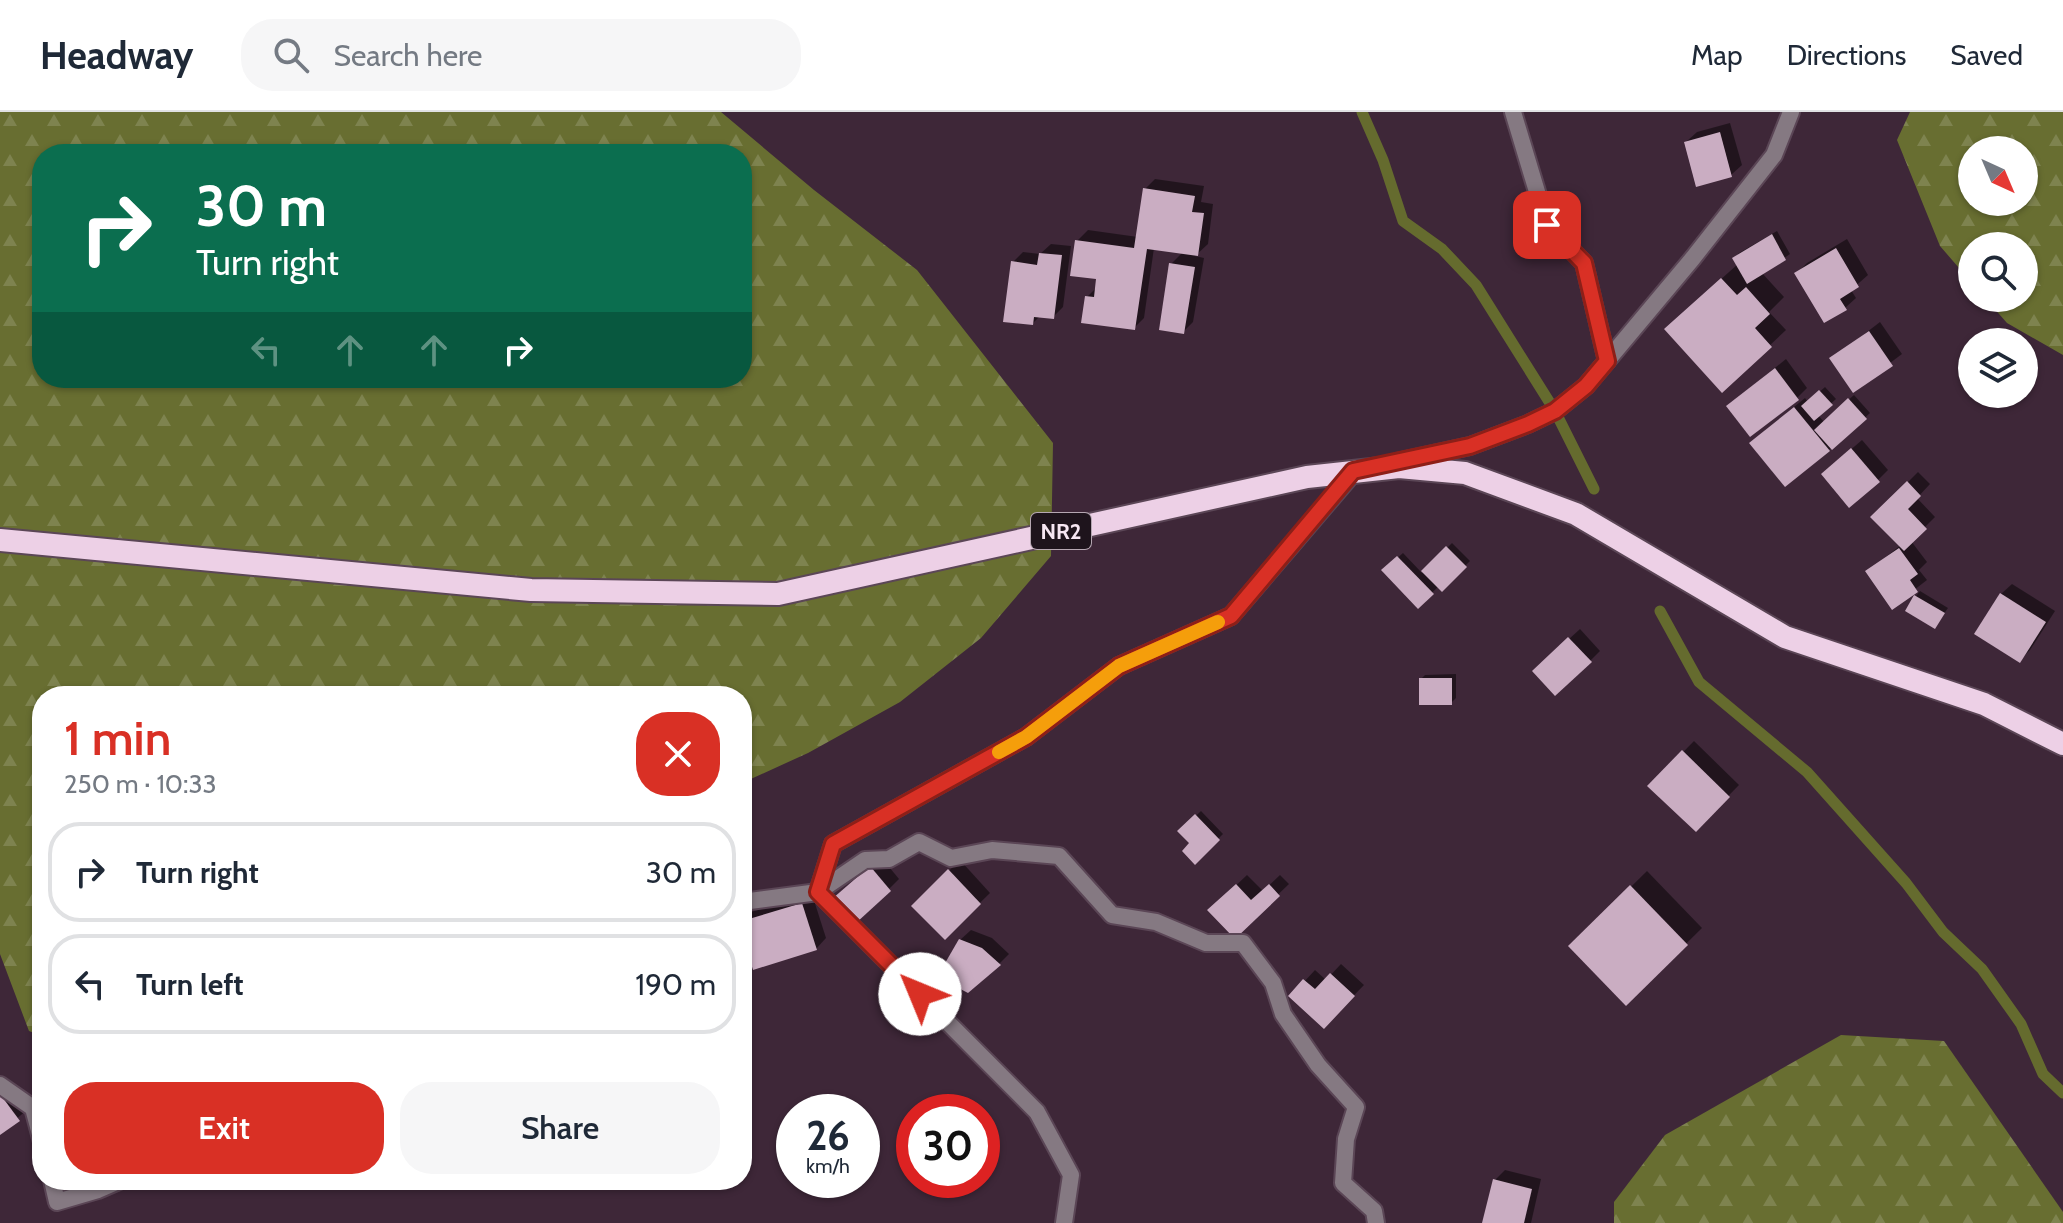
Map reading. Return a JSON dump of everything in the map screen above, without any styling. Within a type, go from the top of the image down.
[{"type":"highway","name":"NR2","points":[[0,540],[531,590],[778,594],[1307,477],[1399,467],[1465,473],[1576,514],[1785,637],[1984,704],[2063,744]]},
{"type":"street","points":[[1513,112],[1547,225],[1584,263],[1607,361]]},
{"type":"street","points":[[818,892],[833,844],[1026,737],[1119,666],[1231,616],[1353,471],[1470,446],[1528,424],[1586,386],[1774,155],[1791,112]]},
{"type":"street","points":[[752,901],[818,892],[865,860],[889,859],[919,842],[951,858],[992,850],[1059,856],[1112,915],[1156,922],[1206,943],[1243,943],[1273,983],[1283,1014],[1318,1065],[1356,1107],[1346,1139],[1343,1183],[1374,1211],[1376,1223]]},
{"type":"street","points":[[818,892],[1037,1112],[1071,1175],[1064,1223]]},
{"type":"street","points":[[0,1085],[32,1107]]},
{"type":"street","points":[[54,1190],[57,1202],[98,1190]]},
{"type":"green space","points":[[0,112],[721,112],[917,270],[1053,443],[1051,556],[981,638],[900,702],[808,753],[752,778],[752,686],[32,686],[32,1032],[0,954]]},
{"type":"green space","points":[[1910,112],[2063,112],[2063,355],[2038,341],[2038,328],[2016,328],[1997,312],[2038,312],[2038,232],[1958,232],[1958,267],[1940,246],[1897,140]]},
{"type":"green space","points":[[1841,1035],[1944,1041],[2063,1212],[2063,1223],[1614,1223],[1614,1202],[1665,1135]]},
{"type":"building","points":[[1720,132],[1732,177],[1696,187],[1684,142]]},
{"type":"building","points":[[1143,188],[1195,196],[1192,212],[1204,213],[1198,256],[1147,249],[1135,330],[1081,323],[1085,296],[1094,297],[1096,279],[1070,276],[1075,240],[1134,248]]},
{"type":"building","points":[[1772,234],[1786,260],[1747,284],[1732,258]]},
{"type":"building","points":[[1836,248],[1859,287],[1840,299],[1847,310],[1824,323],[1794,273]]},
{"type":"building","points":[[1039,253],[1062,255],[1054,319],[1034,317],[1033,325],[1003,322],[1011,261],[1037,265]]},
{"type":"building","points":[[1169,263],[1195,267],[1184,334],[1159,330]]},
{"type":"building","points":[[1721,278],[1737,295],[1746,287],[1770,314],[1755,328],[1772,347],[1722,393],[1664,329]]},
{"type":"building","points":[[1869,331],[1893,366],[1853,393],[1829,358]]},
{"type":"building","points":[[1775,368],[1799,400],[1750,437],[1726,406]]},
{"type":"building","points":[[1819,390],[1833,405],[1814,421],[1801,406]]},
{"type":"building","points":[[1848,398],[1867,419],[1832,450],[1814,430]]},
{"type":"building","points":[[1794,407],[1830,451],[1785,487],[1749,443]]},
{"type":"building","points":[[1851,448],[1880,482],[1849,508],[1821,474]]},
{"type":"building","points":[[1907,481],[1921,496],[1908,509],[1927,529],[1904,551],[1870,517]]},
{"type":"building","points":[[1446,546],[1467,567],[1442,592],[1421,571]]},
{"type":"building","points":[[1899,548],[1918,574],[1910,580],[1918,592],[1892,610],[1865,571]]},
{"type":"building","points":[[1397,556],[1434,594],[1418,609],[1381,570]]},
{"type":"building","points":[[2000,593],[2046,622],[2020,663],[1974,634]]},
{"type":"building","points":[[1914,595],[1945,613],[1935,629],[1905,611]]},
{"type":"building","points":[[1568,637],[1592,662],[1555,696],[1532,671]]},
{"type":"building","points":[[1419,678],[1452,678],[1452,705],[1419,705]]},
{"type":"building","points":[[1682,750],[1730,797],[1696,832],[1647,786]]},
{"type":"building","points":[[1195,814],[1220,840],[1195,865],[1182,851],[1189,843],[1177,831]]},
{"type":"building","points":[[870,866],[891,891],[856,923],[832,899]]},
{"type":"building","points":[[948,869],[981,904],[945,940],[911,906]]},
{"type":"building","points":[[1236,884],[1251,900],[1269,884],[1280,896],[1235,939],[1207,910]]},
{"type":"building","points":[[1630,885],[1688,945],[1626,1006],[1568,946]]},
{"type":"building","points":[[802,903],[817,950],[753,970],[752,918]]},
{"type":"building","points":[[959,939],[982,948],[1001,965],[968,993],[937,977]]},
{"type":"building","points":[[1330,973],[1355,996],[1324,1029],[1288,996],[1303,979],[1315,989]]},
{"type":"building","points":[[0,1094],[20,1121],[0,1135]]},
{"type":"building","points":[[1493,1179],[1532,1189],[1524,1223],[1482,1223]]},
{"type":"waterway","points":[[1362,112],[1383,160],[1403,221],[1442,249],[1476,285],[1555,411],[1594,489]]},
{"type":"waterway","points":[[1660,611],[1699,682],[1807,772],[1906,883],[1943,932],[1982,969],[2021,1024],[2043,1074],[2063,1093]]},
{"type":"slow traffic","points":[[999,752],[1026,737],[1119,666],[1218,622]]},
{"type":"route","points":[[920,994],[818,892],[833,844],[1026,737],[1119,666],[1231,616],[1353,471],[1470,446],[1555,411],[1586,386],[1607,361],[1584,263],[1547,225]]}]
